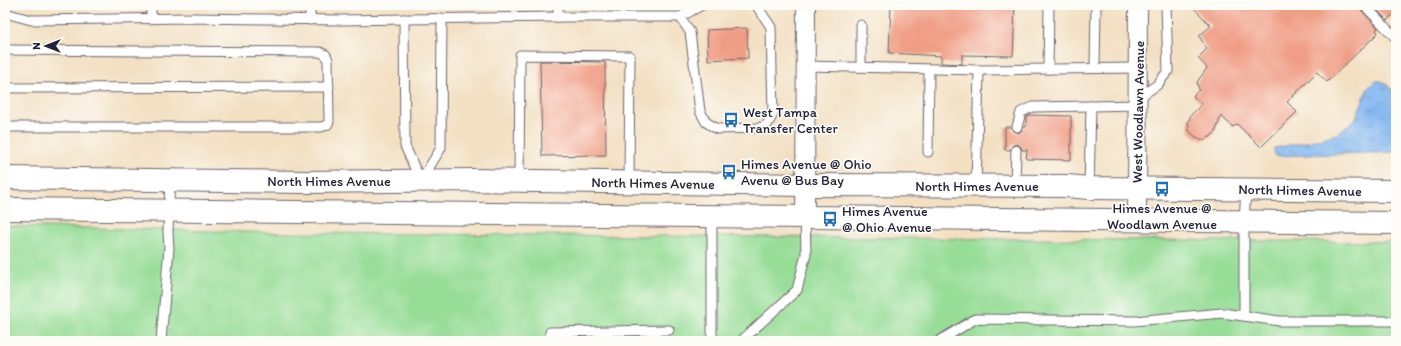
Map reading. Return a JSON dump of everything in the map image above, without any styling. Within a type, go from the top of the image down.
[{"type":"street","points":[[805,217],[806,5]]},
{"type":"street","name":"West Woodlawn Avenue","points":[[1137,220],[1138,5]]},
{"type":"street","name":"North Himes Avenue","points":[[5,178],[306,182],[519,181],[805,185],[1067,186],[1089,188],[1396,191]]},
{"type":"street","points":[[420,181],[422,212]]},
{"type":"street","points":[[5,209],[1396,223]]},
{"type":"lane","points":[[151,5],[151,19]]},
{"type":"lane","points":[[310,5],[310,20]]},
{"type":"lane","points":[[558,5],[558,16]]},
{"type":"lane","points":[[5,13],[32,20],[310,20],[558,16],[680,17],[702,5]]},
{"type":"lane","points":[[680,17],[690,32],[700,112],[706,122],[717,129],[759,128],[767,125],[773,114],[771,27],[756,5]]},
{"type":"lane","points":[[1048,69],[1049,5]]},
{"type":"lane","points":[[1095,68],[1096,5]]},
{"type":"lane","points":[[1017,127],[1021,112],[1033,107],[1091,106],[1138,102],[1157,85],[1168,71],[1166,5]]},
{"type":"lane","points":[[1364,5],[1396,38]]},
{"type":"lane","points":[[420,181],[441,148],[442,18]]},
{"type":"lane","points":[[404,19],[405,146],[420,181]]},
{"type":"lane","points":[[861,25],[861,67]]},
{"type":"lane","points":[[5,50],[320,52],[326,55],[328,60],[329,87],[329,122],[327,125],[321,127],[5,128]]},
{"type":"lane","points":[[519,181],[520,55],[630,56],[629,182]]},
{"type":"lane","points":[[805,66],[979,70],[1138,68]]},
{"type":"lane","points":[[928,152],[929,69]]},
{"type":"lane","points":[[976,186],[979,70]]},
{"type":"lane","points":[[5,88],[329,87]]},
{"type":"lane","points":[[1089,188],[1091,106]]},
{"type":"lane","points":[[1016,150],[1016,186]]},
{"type":"lane","points":[[161,341],[169,248],[168,232],[170,179]]},
{"type":"lane","points":[[1244,316],[1244,222],[1246,189]]},
{"type":"lane","points":[[712,216],[712,341]]},
{"type":"lane","points":[[741,341],[797,290],[806,254],[805,217]]},
{"type":"lane","points":[[939,341],[975,319],[1134,321],[1222,313],[1280,321],[1396,321]]},
{"type":"lane","points":[[550,341],[550,332],[669,330]]},
{"type":"green space","points":[[5,226],[293,233],[1396,242],[1396,341],[5,341]]},
{"type":"water","points":[[1376,80],[1384,82],[1396,94],[1396,152],[1275,156],[1274,148],[1312,141],[1337,134],[1355,120],[1368,88]]},
{"type":"building","points":[[891,5],[1015,5],[1013,56],[962,55],[962,64],[941,63],[941,56],[889,53]]},
{"type":"building","points":[[1191,5],[1358,5],[1378,28],[1376,30],[1378,33],[1327,82],[1317,72],[1287,102],[1297,112],[1261,147],[1237,124],[1233,127],[1221,116],[1215,133],[1203,140],[1196,137],[1189,131],[1188,122],[1191,115],[1202,104],[1193,96],[1199,90],[1197,82],[1207,68],[1198,58],[1207,49],[1199,36],[1211,26]]},
{"type":"building","points":[[1372,5],[1396,5],[1396,12],[1387,20]]},
{"type":"building","points":[[747,28],[748,58],[708,60],[707,30]]},
{"type":"building","points":[[540,61],[605,62],[606,155],[542,156]]},
{"type":"building","points":[[1029,115],[1071,116],[1071,160],[1026,159],[1027,150],[1022,150],[1017,144],[1013,145],[1010,150],[1005,150],[1005,127],[1011,127],[1013,131],[1019,133],[1023,127],[1026,127],[1026,117]]},
{"type":"place","name":"West Tampa Transfer Center","points":[[731,120]]},
{"type":"place","name":"Himes Avenue @ Ohio Avenu @ Bus Bay","points":[[729,172]]},
{"type":"place","name":"Himes Avenue @ Woodlawn Avenue","points":[[1162,189]]},
{"type":"place","name":"Himes Avenue @ Ohio Avenue","points":[[830,219]]}]
